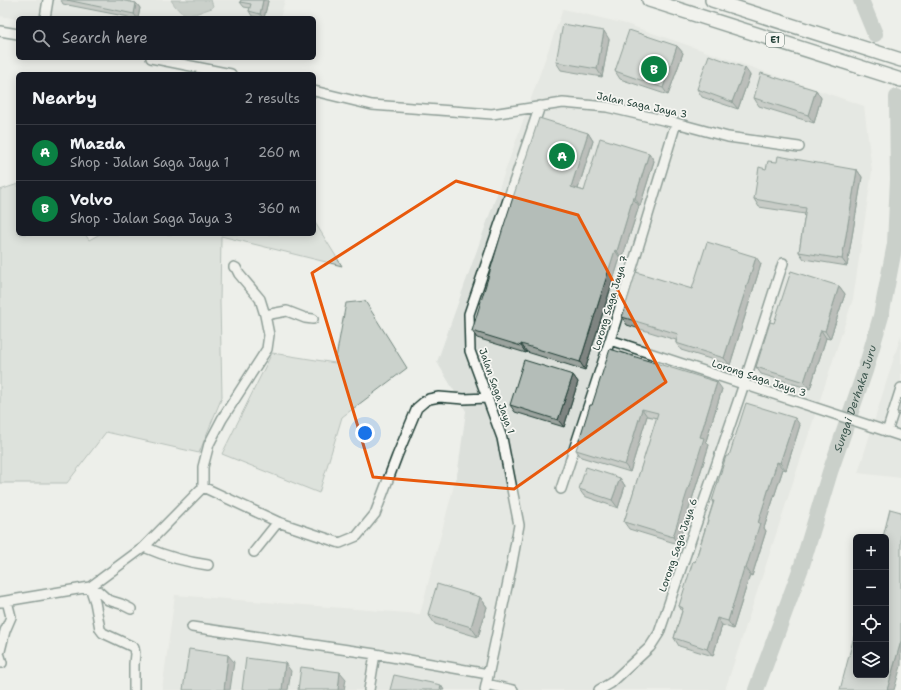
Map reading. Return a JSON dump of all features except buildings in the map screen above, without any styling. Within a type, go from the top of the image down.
[{"type":"highway","name":"E1","points":[[649,0],[901,80]]},
{"type":"highway","name":"E1","points":[[712,0],[901,60]]},
{"type":"street","points":[[45,16],[48,0]]},
{"type":"street","points":[[0,31],[16,34]]},
{"type":"street","points":[[161,60],[222,72]]},
{"type":"street","name":"Jalan Saga Jaya 3","points":[[316,91],[372,105],[492,114],[563,102],[607,107],[676,122],[728,137],[799,147]]},
{"type":"street","name":"Jalan Saga Jaya 1","points":[[486,687],[519,525],[502,438],[470,351],[469,314],[540,106]]},
{"type":"street","name":"Lorong Saga Jaya 7","points":[[561,489],[610,340],[676,122]]},
{"type":"street","name":"Lorong Saga Jaya 6","points":[[599,690],[611,683],[650,646],[659,633],[744,384],[783,263]]},
{"type":"street","points":[[0,651],[5,630],[11,617],[4,602],[90,587],[144,547],[203,487],[202,467],[209,444],[222,419],[267,349],[269,335],[260,299],[234,267]]},
{"type":"street","points":[[265,315],[288,311],[305,318],[313,319]]},
{"type":"street","name":"Lorong Saga Jaya 3","points":[[610,340],[901,436]]},
{"type":"street","points":[[887,432],[901,388]]},
{"type":"street","points":[[203,487],[278,522],[340,543],[357,536],[375,514],[417,408],[430,399],[439,397],[464,399],[487,398]]},
{"type":"street","points":[[254,552],[278,522]]},
{"type":"street","points":[[144,547],[196,564],[208,565]]},
{"type":"street","points":[[90,587],[98,591],[108,600],[131,609]]},
{"type":"street","points":[[90,587],[95,602],[100,629],[103,634],[134,648],[134,690]]},
{"type":"street","points":[[192,627],[375,654],[488,674]]},
{"type":"street","points":[[369,690],[375,654]]},
{"type":"street","points":[[486,687],[513,690]]},
{"type":"highlighted area","points":[[456,181],[578,215],[666,382],[514,489],[373,477],[312,273]]},
{"type":"shaded area","points":[[0,0],[285,0],[281,16],[16,16],[16,19],[0,16]]},
{"type":"shaded area","points":[[171,0],[211,0],[213,6],[212,8],[188,15],[180,12]]},
{"type":"shaded area","points":[[563,9],[626,24],[864,106],[872,171],[853,299],[725,690],[162,690],[175,595],[420,614],[458,470],[466,411],[437,362]]},
{"type":"shaded area","points":[[16,185],[16,236],[86,236],[89,240],[96,236],[221,236],[220,302],[222,397],[199,453],[106,432],[67,483],[0,483],[0,190]]},
{"type":"shaded area","points":[[316,224],[342,266],[221,236],[316,236]]},
{"type":"shaded area","points":[[365,301],[407,368],[342,417],[319,493],[222,454],[272,353],[335,363],[346,303]]},
{"type":"shaded area","points":[[901,335],[901,478],[858,473]]},
{"type":"waterway","points":[[861,0],[875,34]]},
{"type":"waterway","name":"Sungai Derhaka Juru","points":[[756,690],[802,565],[830,472],[865,371],[881,316],[895,244],[898,179],[897,97]]},
{"type":"place","name":"Volvo","points":[[654,69]]},
{"type":"place","name":"Mazda","points":[[562,156]]}]
